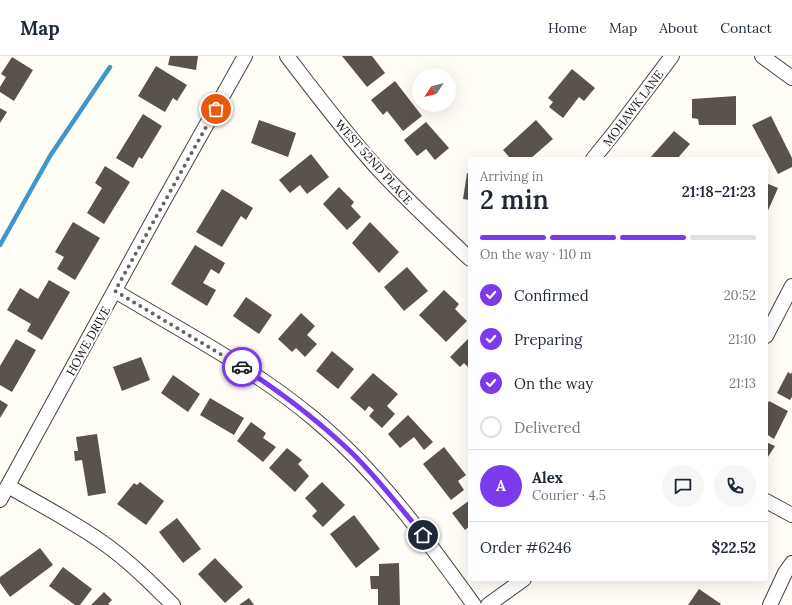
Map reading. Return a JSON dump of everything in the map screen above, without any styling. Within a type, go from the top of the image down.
[{"type":"street","name":"HOWE DRIVE","points":[[0,500],[245,56]]},
{"type":"street","name":"WEST 52ND PLACE","points":[[288,56],[328,110],[378,169],[420,214],[468,257]]},
{"type":"street","name":"MOHAWK LANE","points":[[595,157],[614,134],[672,56]]},
{"type":"street","points":[[762,56],[792,78]]},
{"type":"street","points":[[768,332],[792,286]]},
{"type":"street","points":[[115,291],[243,367],[313,418],[353,454],[387,491],[432,546],[474,605]]},
{"type":"street","points":[[8,486],[80,527],[104,543],[145,576],[173,605]]},
{"type":"street","points":[[768,502],[792,515]]},
{"type":"street","points":[[770,605],[785,573],[792,563]]},
{"type":"street","points":[[488,605],[521,581]]},
{"type":"building","points":[[170,56],[198,56],[196,70],[168,65]]},
{"type":"building","points":[[342,56],[372,56],[385,73],[367,87]]},
{"type":"building","points":[[12,57],[33,70],[14,101],[0,92],[0,87],[6,77],[1,74]]},
{"type":"building","points":[[156,66],[187,85],[177,101],[173,98],[165,112],[138,96]]},
{"type":"building","points":[[572,69],[595,88],[584,101],[579,97],[563,118],[549,107],[553,102],[548,98]]},
{"type":"building","points":[[395,81],[412,103],[412,112],[419,112],[422,116],[403,131],[387,111],[383,115],[371,100]]},
{"type":"building","points":[[736,96],[736,125],[699,125],[698,119],[692,118],[692,99]]},
{"type":"building","points":[[0,108],[7,112],[0,123]]},
{"type":"building","points":[[143,114],[162,126],[142,159],[139,157],[133,168],[116,158]]},
{"type":"building","points":[[771,116],[792,158],[792,167],[778,174],[752,125]]},
{"type":"building","points":[[259,120],[296,133],[288,157],[251,143]]},
{"type":"building","points":[[536,120],[553,139],[532,157],[509,157],[503,150]]},
{"type":"building","points":[[426,122],[449,148],[435,160],[426,149],[417,156],[404,140]]},
{"type":"building","points":[[674,131],[690,144],[679,157],[651,157]]},
{"type":"building","points":[[311,154],[329,177],[307,194],[300,185],[290,193],[279,180]]},
{"type":"building","points":[[105,166],[130,182],[104,224],[87,213],[102,188],[95,183]]},
{"type":"building","points":[[467,173],[468,173],[468,200],[463,199]]},
{"type":"building","points":[[768,184],[778,188],[768,210]]},
{"type":"building","points":[[339,187],[354,202],[351,206],[361,217],[347,230],[323,204]]},
{"type":"building","points":[[222,189],[253,208],[246,220],[241,216],[222,247],[196,232]]},
{"type":"building","points":[[73,222],[100,238],[75,280],[57,269],[64,257],[55,252]]},
{"type":"building","points":[[370,222],[399,252],[379,273],[352,243]]},
{"type":"building","points":[[195,245],[225,263],[219,274],[211,269],[203,283],[216,290],[207,306],[171,284]]},
{"type":"building","points":[[407,267],[428,291],[404,311],[384,287]]},
{"type":"building","points":[[49,280],[70,292],[42,340],[27,331],[31,324],[7,310],[20,288],[38,299]]},
{"type":"building","points":[[444,290],[459,304],[455,309],[467,321],[446,342],[419,315]]},
{"type":"building","points":[[246,297],[272,315],[259,334],[233,316]]},
{"type":"building","points":[[301,313],[315,326],[307,335],[317,344],[305,357],[296,348],[292,352],[278,339]]},
{"type":"building","points":[[16,339],[36,350],[12,392],[0,385],[0,366]]},
{"type":"building","points":[[468,339],[468,367],[464,363],[460,367],[450,357]]},
{"type":"building","points":[[332,351],[354,369],[338,389],[316,371]]},
{"type":"building","points":[[141,357],[150,380],[122,391],[113,367]]},
{"type":"building","points":[[788,372],[791,374],[792,372],[792,397],[790,400],[777,393]]},
{"type":"building","points":[[373,373],[398,394],[387,406],[395,414],[382,428],[369,416],[374,410],[369,406],[365,411],[350,398]]},
{"type":"building","points":[[173,375],[200,394],[188,412],[161,393]]},
{"type":"building","points":[[210,398],[244,418],[234,435],[200,415]]},
{"type":"building","points":[[0,400],[8,405],[0,418]]},
{"type":"building","points":[[769,401],[788,411],[774,439],[768,435]]},
{"type":"building","points":[[408,415],[433,442],[424,450],[414,437],[400,448],[388,434]]},
{"type":"building","points":[[251,422],[266,433],[263,438],[276,447],[263,462],[237,441]]},
{"type":"building","points":[[97,434],[106,493],[88,496],[82,460],[75,461],[74,451],[78,451],[76,437]]},
{"type":"building","points":[[768,443],[775,446],[768,457]]},
{"type":"building","points":[[444,447],[466,475],[458,481],[464,490],[451,500],[423,464]]},
{"type":"building","points":[[287,448],[302,460],[298,464],[309,476],[295,492],[269,468]]},
{"type":"building","points":[[140,482],[164,501],[146,525],[117,504],[134,483],[137,485]]},
{"type":"building","points":[[322,482],[345,505],[323,527],[312,516],[317,511],[305,498]]},
{"type":"building","points":[[468,501],[468,528],[465,530],[452,513]]},
{"type":"building","points":[[354,515],[380,549],[356,568],[330,534]]},
{"type":"building","points":[[177,518],[201,549],[183,563],[159,532]]},
{"type":"building","points":[[40,548],[53,565],[10,597],[0,583],[0,577]]},
{"type":"building","points":[[215,558],[243,587],[225,603],[198,574]]},
{"type":"building","points":[[399,563],[400,605],[378,605],[378,589],[371,589],[370,576],[379,576],[379,564]]},
{"type":"building","points":[[63,567],[92,589],[80,605],[75,605],[49,586]]},
{"type":"building","points":[[699,589],[721,604],[688,605]]},
{"type":"building","points":[[104,592],[112,600],[108,604],[110,605],[91,605]]},
{"type":"building","points":[[249,598],[254,605],[239,605]]},
{"type":"waterway","points":[[0,245],[50,156],[110,67]]},
{"type":"way so far","points":[[216,109],[163,202],[115,291],[242,367]]},
{"type":"route","points":[[242,367],[271,386],[313,418],[353,454],[387,491],[423,535]]}]
